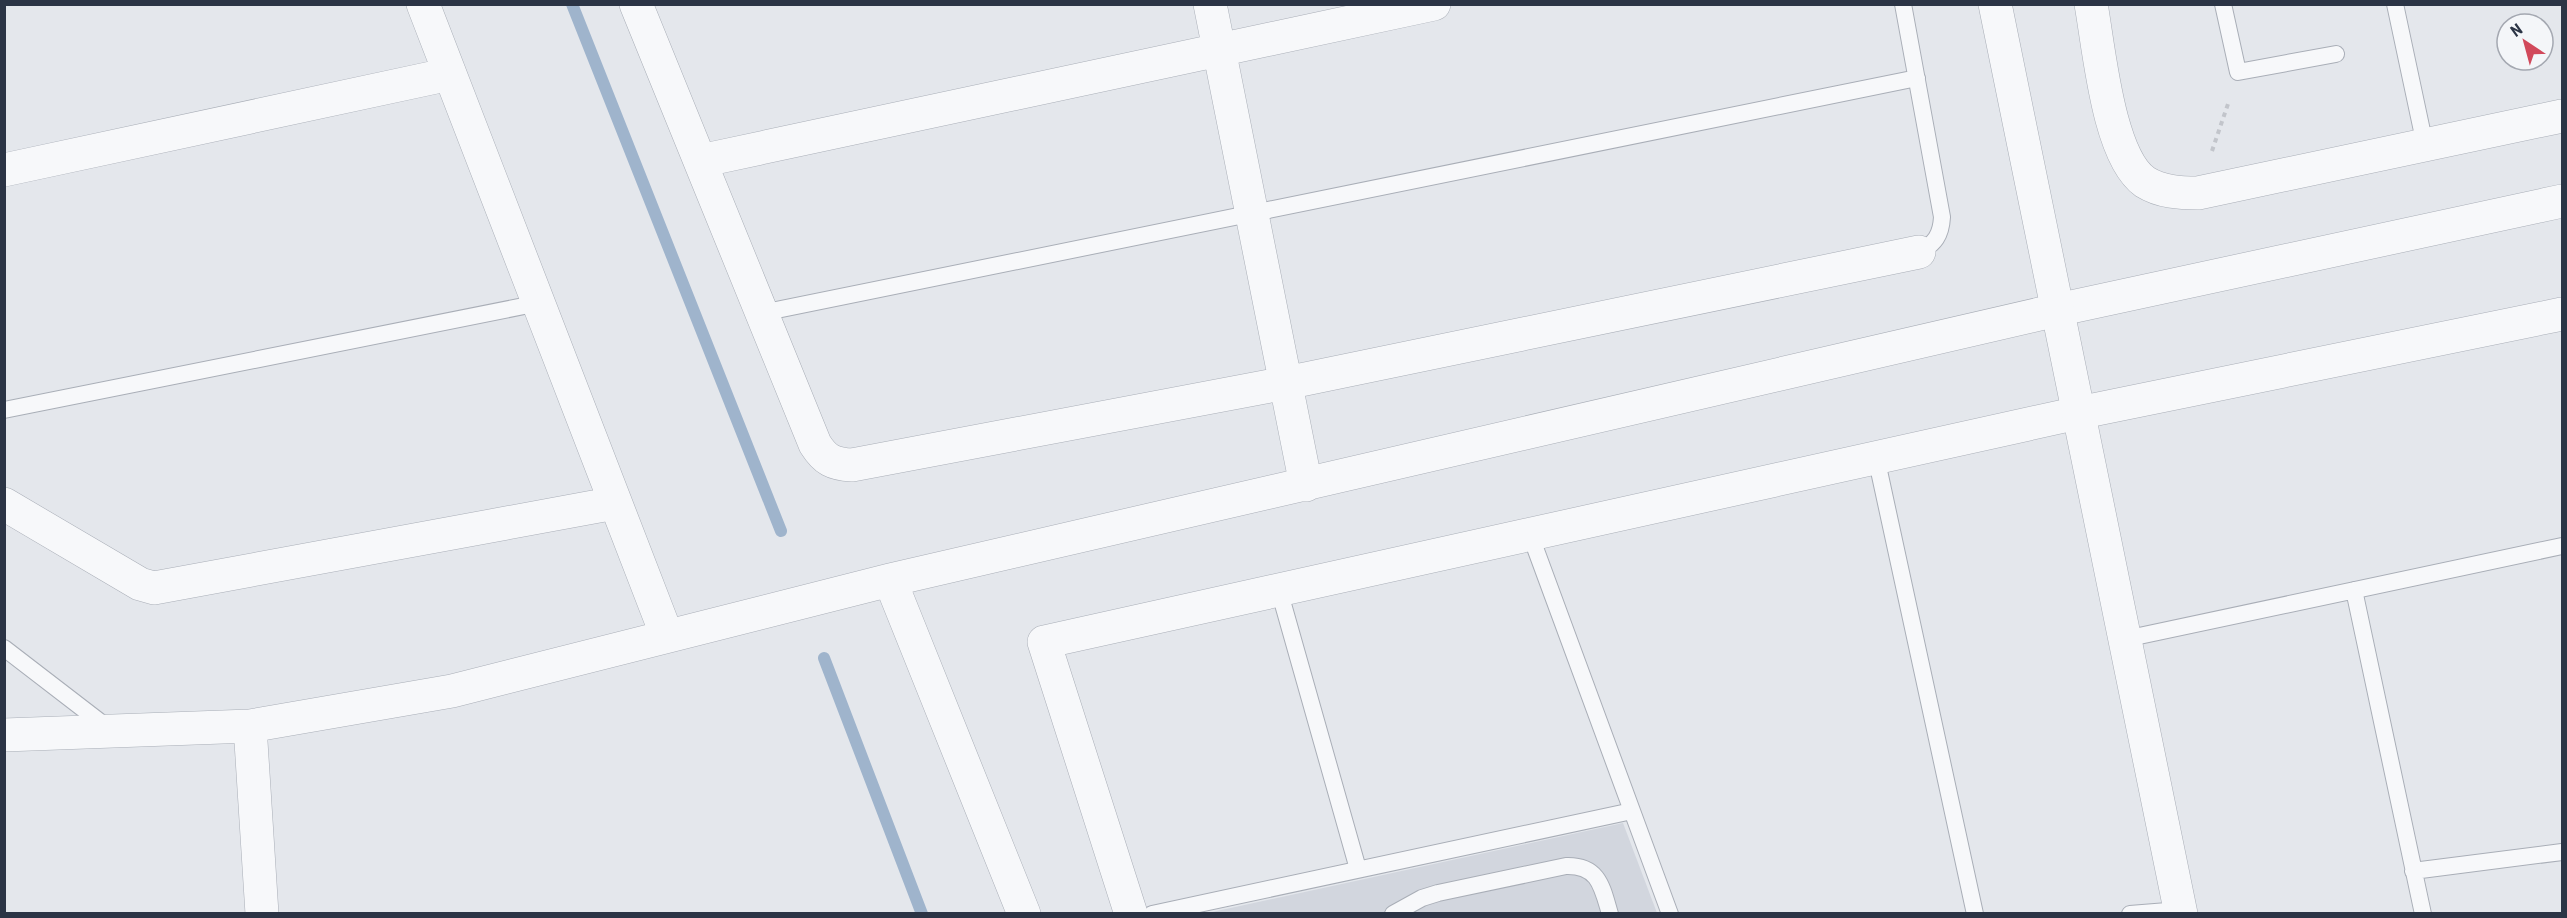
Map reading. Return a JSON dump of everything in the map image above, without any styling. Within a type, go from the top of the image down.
[{"type":"street","points":[[423,4],[667,636]]},
{"type":"street","points":[[636,4],[815,444],[824,458],[837,464],[864,463],[1286,383],[1919,252]]},
{"type":"street","points":[[1210,4],[1306,485]]},
{"type":"street","points":[[700,161],[1434,4]]},
{"type":"street","points":[[1995,4],[2180,912]]},
{"type":"street","points":[[2091,4],[2115,134],[2132,168],[2144,181],[2160,189],[2180,193],[2199,193],[2562,116]]},
{"type":"street","points":[[4,170],[450,74]]},
{"type":"street","points":[[4,735],[250,726],[452,691],[890,580],[2057,310],[2562,201]]},
{"type":"street","points":[[1131,914],[1044,642],[2078,413],[2562,314]]},
{"type":"street","points":[[4,504],[140,584],[154,588],[615,503]]},
{"type":"street","points":[[890,580],[1024,914]]},
{"type":"street","points":[[250,726],[262,914]]},
{"type":"lane","points":[[1903,4],[1942,217],[1937,239],[1929,247],[1919,252]]},
{"type":"lane","points":[[2223,4],[2238,72],[2336,54]]},
{"type":"lane","points":[[2395,4],[2425,145]]},
{"type":"lane","points":[[762,314],[1917,78]]},
{"type":"lane","points":[[4,410],[539,303]]},
{"type":"lane","points":[[1876,457],[1976,914]]},
{"type":"lane","points":[[1530,534],[1670,914]]},
{"type":"lane","points":[[2125,639],[2562,546]]},
{"type":"lane","points":[[1280,590],[1358,869]]},
{"type":"lane","points":[[2354,590],[2422,914]]},
{"type":"lane","points":[[4,648],[111,731]]},
{"type":"lane","points":[[1152,914],[1632,811]]},
{"type":"lane","points":[[2413,871],[2562,852]]},
{"type":"lane","points":[[1392,914],[1422,898],[1438,893],[1566,866],[1577,866],[1588,869],[1596,877],[1610,914]]},
{"type":"lane","points":[[2130,914],[2180,912]]},
{"type":"path","points":[[2199,193],[2238,72]]},
{"type":"shaded area","points":[[1623,823],[1657,913],[1203,914]]},
{"type":"waterway","points":[[572,4],[781,531]]},
{"type":"waterway","points":[[824,658],[922,914]]}]
